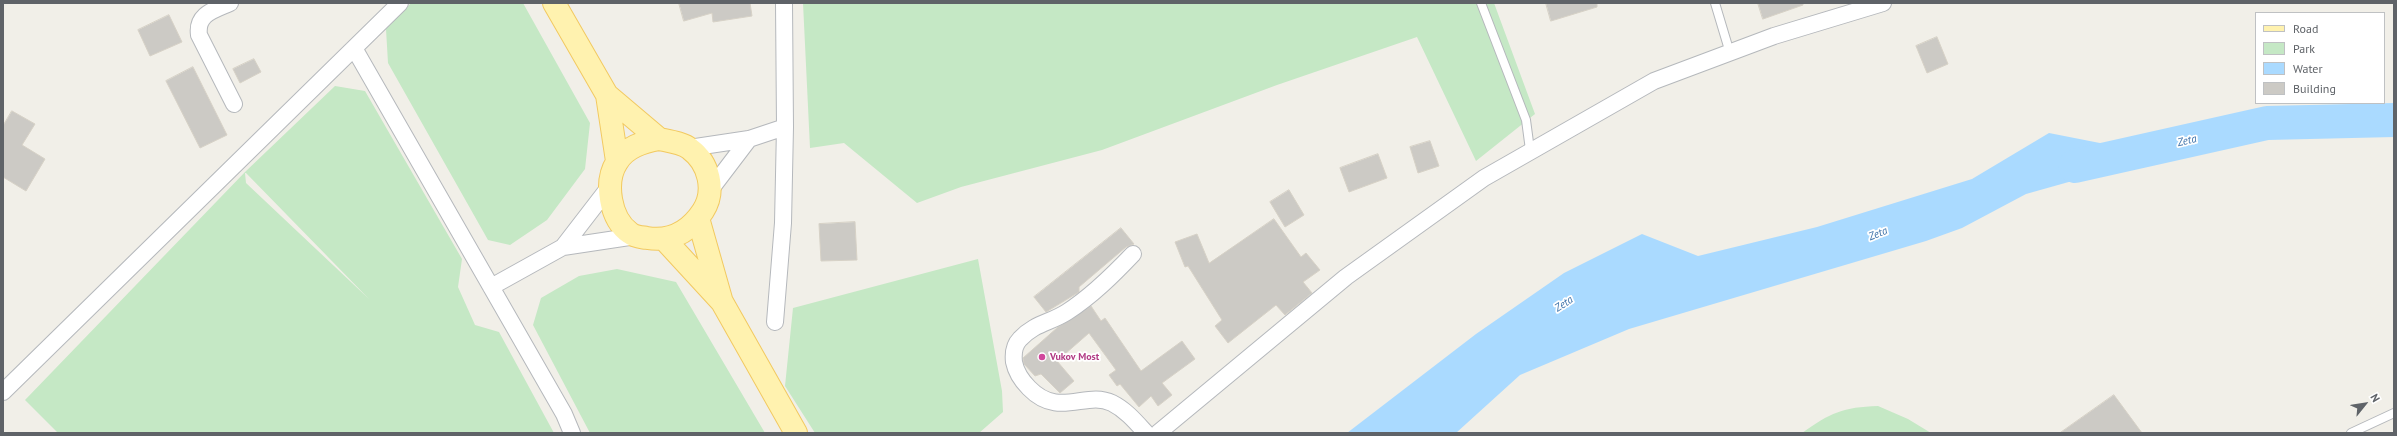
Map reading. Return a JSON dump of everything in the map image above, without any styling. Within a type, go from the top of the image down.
[{"type":"main road","points":[[554,3],[607,95],[659,139],[689,148],[699,158],[709,179],[711,189],[706,207],[686,231],[664,239],[636,236],[630,233],[618,221],[612,205],[610,186],[617,161],[607,95]]},
{"type":"main road","points":[[617,161],[629,150],[642,143],[659,139]]},
{"type":"main road","points":[[698,218],[722,302]]},
{"type":"main road","points":[[664,239],[722,302],[796,433]]},
{"type":"street","points":[[230,3],[205,14],[198,27],[199,35],[234,104]]},
{"type":"street","points":[[3,392],[400,3]]},
{"type":"street","points":[[775,322],[783,216],[785,128],[784,3]]},
{"type":"street","points":[[1158,433],[1346,277],[1484,178],[1530,150],[1654,81],[1774,36],[1883,3]]},
{"type":"street","points":[[354,48],[492,286],[564,414],[572,433]]},
{"type":"street","points":[[689,148],[749,139],[785,128]]},
{"type":"street","points":[[711,189],[749,139]]},
{"type":"street","points":[[563,247],[610,186]]},
{"type":"street","points":[[492,286],[563,247],[636,236]]},
{"type":"street","points":[[1133,254],[1105,283],[1066,313],[1037,325],[1019,340],[1013,351],[1014,363],[1021,380],[1041,398],[1066,404],[1100,400],[1112,403],[1131,417],[1146,433]]},
{"type":"lane","points":[[1481,3],[1526,120],[1530,150]]},
{"type":"lane","points":[[1715,3],[1730,53]]},
{"type":"lane","points":[[2350,433],[2394,413]]},
{"type":"green space","points":[[411,3],[523,3],[590,123],[585,169],[547,220],[510,245],[488,240],[388,63],[386,29]]},
{"type":"green space","points":[[803,3],[1494,3],[1535,114],[1476,161],[1417,37],[1277,85],[1102,150],[961,187],[917,203],[844,143],[810,148]]},
{"type":"green space","points":[[335,86],[365,91],[462,259],[458,287],[475,325],[499,332],[554,433],[58,433],[25,400],[245,172]],"holes":[[[246,173],[369,299],[246,183]]]},
{"type":"green space","points":[[978,259],[1002,391],[1003,412],[979,433],[815,433],[785,386],[793,308]]},
{"type":"green space","points":[[617,269],[676,282],[765,433],[590,433],[533,325],[541,298],[579,276]]},
{"type":"green space","points":[[1878,406],[1908,419],[1931,433],[1802,433],[1821,420],[1837,412],[1855,408]]},
{"type":"water","points":[[2049,133],[2110,145],[2121,155],[2122,167],[2026,194],[1962,228],[1926,241],[1629,329],[1520,375],[1456,433],[1347,433],[1476,334],[1564,273],[1642,234],[1698,256],[1817,227],[1972,179]]},
{"type":"building","points":[[679,3],[750,3],[752,16],[713,22],[712,13],[684,21]]},
{"type":"building","points":[[1546,3],[1597,3],[1597,7],[1551,21]]},
{"type":"building","points":[[1758,3],[1803,3],[1803,5],[1763,19]]},
{"type":"building","points":[[169,15],[182,42],[150,56],[138,30]]},
{"type":"building","points":[[1937,37],[1948,64],[1927,73],[1916,46]]},
{"type":"building","points":[[254,59],[261,72],[240,83],[233,69]]},
{"type":"building","points":[[193,67],[227,135],[200,148],[166,81]]},
{"type":"building","points":[[12,111],[35,124],[22,145],[45,159],[26,191],[3,177],[3,126]]},
{"type":"building","points":[[1430,141],[1439,166],[1418,173],[1410,147]]},
{"type":"building","points":[[1378,154],[1387,178],[1349,192],[1340,168]]},
{"type":"building","points":[[1289,190],[1304,215],[1285,227],[1270,202]]},
{"type":"building","points":[[1274,219],[1301,257],[1306,253],[1320,270],[1303,282],[1312,293],[1285,315],[1276,305],[1228,343],[1215,326],[1222,320],[1188,266],[1185,267],[1175,242],[1197,234],[1209,263]]},
{"type":"building","points":[[855,222],[857,260],[821,261],[819,224]]},
{"type":"building","points":[[1121,228],[1134,244],[1126,247],[1079,287],[1079,292],[1046,312],[1034,297]]},
{"type":"building","points":[[1091,306],[1101,321],[1105,318],[1141,371],[1182,341],[1195,359],[1162,383],[1172,395],[1158,406],[1151,396],[1139,407],[1120,384],[1117,386],[1109,375],[1116,370],[1089,333],[1057,361],[1074,381],[1060,393],[1041,374],[1035,376],[1024,364],[1023,358],[1058,327]]},
{"type":"building","points":[[2114,395],[2142,433],[2060,433]]},
{"type":"waterway","name":"Zeta","points":[[2075,166],[2267,123],[2394,120]]},
{"type":"place","name":"Vukov Most","points":[[1042,357]]}]
